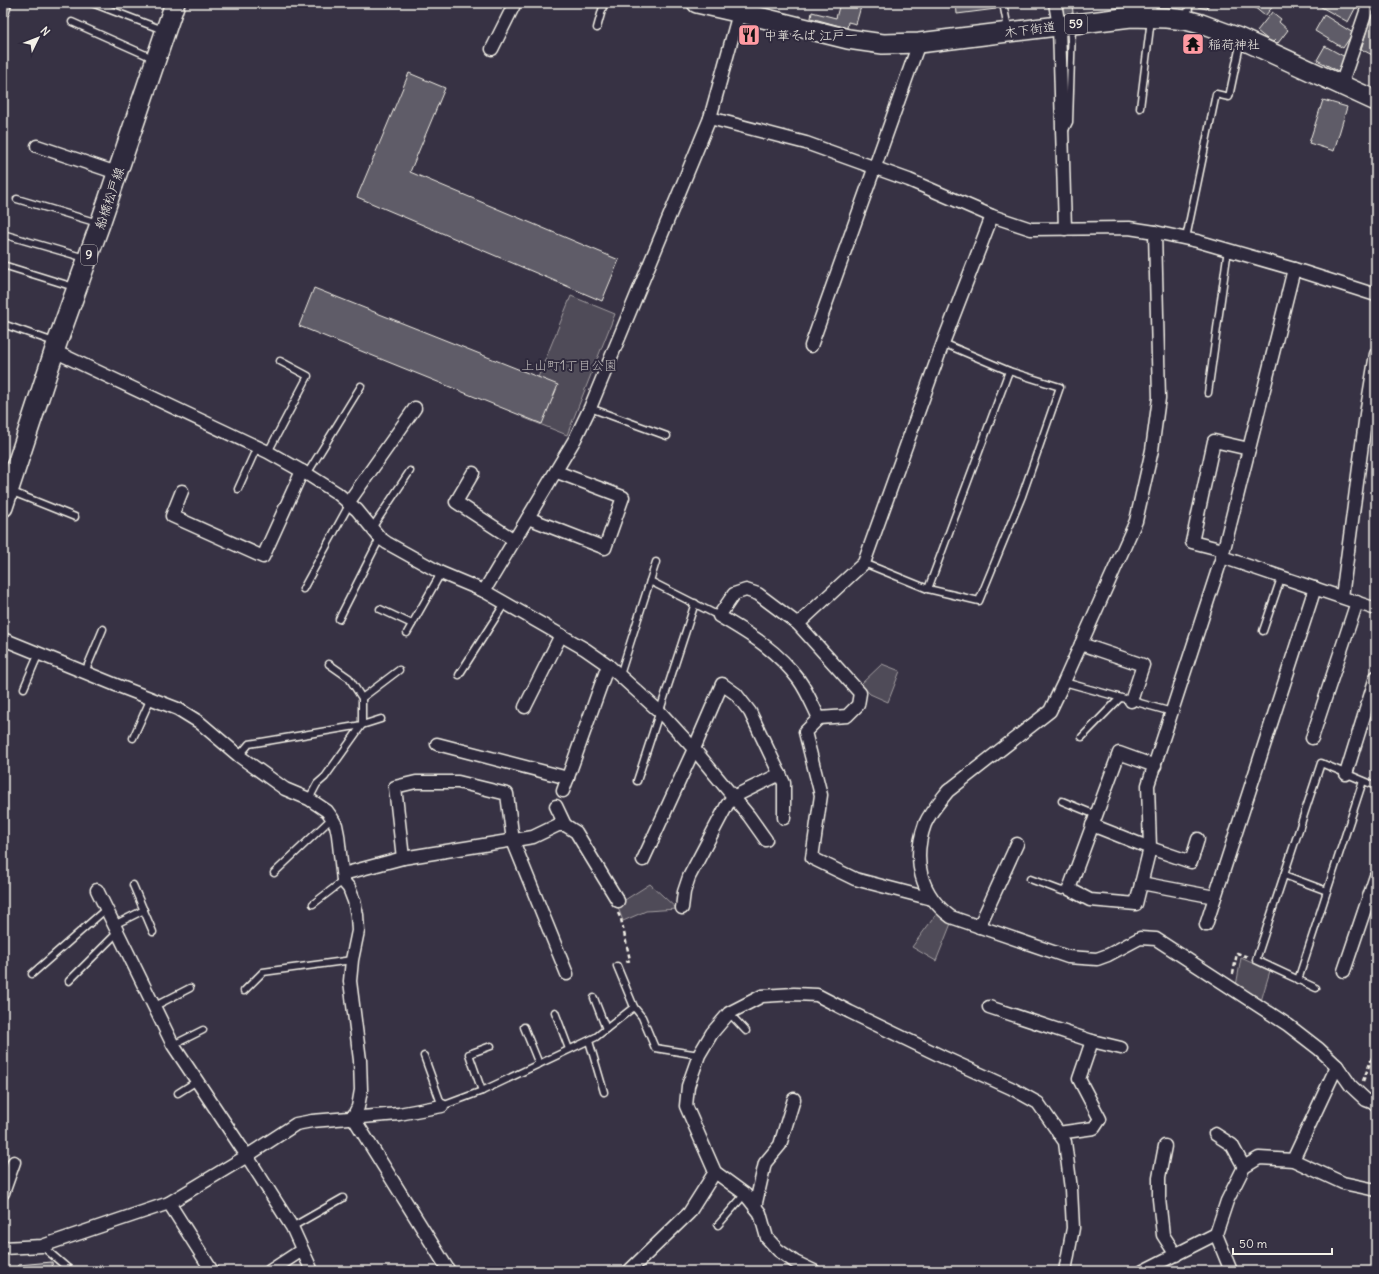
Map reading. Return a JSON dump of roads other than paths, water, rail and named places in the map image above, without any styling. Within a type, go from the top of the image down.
[{"type":"main road","name":"船橋松戸線","points":[[5,495],[55,347],[88,259],[176,3]]},
{"type":"main road","name":"木下街道","points":[[697,3],[739,13],[766,10],[867,42],[883,44],[919,43],[1131,17],[1152,10],[1188,11],[1202,24],[1241,39],[1376,101]]},
{"type":"street","points":[[3,11],[5,3]]},
{"type":"street","points":[[492,49],[515,3]]},
{"type":"street","points":[[1055,3],[1065,25],[1062,136],[1065,229]]},
{"type":"street","points":[[1341,85],[1369,3]]},
{"type":"street","points":[[484,592],[514,540],[557,472],[590,408],[710,118],[739,13]]},
{"type":"street","points":[[811,346],[919,43]]},
{"type":"street","points":[[710,118],[806,142],[909,180],[992,216],[1031,229],[1129,228],[1155,232],[1186,238],[1294,268],[1376,295]]},
{"type":"street","points":[[37,146],[118,173]]},
{"type":"street","points":[[798,624],[864,563],[943,343],[992,216]]},
{"type":"street","points":[[1155,232],[1159,398],[1152,450],[1136,520],[1050,711],[948,791],[926,823],[920,843],[918,861],[922,880],[932,899],[940,909],[951,917],[1068,957],[1097,959],[1108,955],[1140,938],[1156,939],[1288,1025],[1319,1049],[1337,1066],[1351,1086],[1358,1093],[1366,1100],[1376,1104]]},
{"type":"street","points":[[1154,766],[1119,753],[1069,889],[1090,900],[1136,904],[1150,848],[1148,785],[1223,553],[1294,268]]},
{"type":"street","points":[[55,347],[268,452],[304,472],[337,493],[348,504],[357,510],[380,538],[387,544],[441,573],[505,603],[585,649],[620,675],[660,712],[694,749],[733,796],[766,840]]},
{"type":"street","points":[[1342,597],[1366,414],[1376,354]]},
{"type":"street","points":[[348,504],[415,408]]},
{"type":"street","points":[[1249,449],[1214,441],[1192,542],[1223,553],[1281,578],[1376,609]]},
{"type":"street","points":[[182,491],[172,516],[263,557],[304,472]]},
{"type":"street","points":[[528,518],[605,548],[623,497],[557,472]]},
{"type":"street","points":[[473,473],[456,502],[514,540]]},
{"type":"street","points":[[1206,925],[1315,588]]},
{"type":"street","points":[[819,718],[800,680],[780,657],[756,638],[719,616],[734,594],[746,590],[758,594],[798,624],[860,693],[858,705],[847,716],[819,718],[804,732],[821,795],[812,858],[855,879],[932,899]]},
{"type":"street","points":[[1312,738],[1357,602]]},
{"type":"street","points":[[525,707],[561,635]]},
{"type":"street","points":[[3,639],[178,708],[199,722],[239,756],[285,789],[309,799],[327,811],[336,825],[343,877],[354,901],[357,915],[358,931],[352,960],[350,980],[351,998],[355,1014],[360,1060],[361,1090],[358,1107],[353,1117]]},
{"type":"street","points":[[1081,644],[1143,665],[1126,699]]},
{"type":"street","points":[[563,791],[608,665]]},
{"type":"street","points":[[1346,774],[1376,677]]},
{"type":"street","points":[[643,860],[722,684],[736,694],[750,712],[780,774],[784,783],[784,818]]},
{"type":"street","points":[[437,744],[568,778]]},
{"type":"street","points":[[682,908],[684,892],[689,877],[733,796],[780,774]]},
{"type":"street","points":[[403,858],[395,787],[416,782],[458,782],[507,794],[513,841],[567,974]]},
{"type":"street","points":[[556,806],[565,825],[576,832],[618,901]]},
{"type":"street","points":[[1094,820],[1150,848],[1191,862],[1198,839]]},
{"type":"street","points":[[343,877],[403,858],[533,837],[558,825],[565,825]]},
{"type":"street","points":[[979,927],[1017,844]]},
{"type":"street","points":[[1344,971],[1376,876]]},
{"type":"street","points":[[1141,883],[1215,898]]},
{"type":"street","points":[[97,890],[174,1045],[292,1227],[312,1271]]},
{"type":"street","points":[[814,1271],[795,1262],[778,1250],[767,1238],[760,1213],[745,1194],[715,1172],[686,1106],[688,1086],[699,1055],[712,1033],[729,1013],[762,996],[817,994],[900,1037],[1011,1088],[1038,1103],[1065,1142],[1071,1189],[1073,1228],[1065,1271]]},
{"type":"street","points":[[989,1007],[1092,1041],[1121,1048]]},
{"type":"street","points":[[1058,1133],[1094,1128],[1100,1118],[1079,1079],[1092,1041]]},
{"type":"street","points":[[1293,1160],[1337,1066]]},
{"type":"street","points":[[755,1207],[765,1163],[780,1145],[794,1099]]},
{"type":"street","points":[[3,1248],[42,1246],[169,1203],[247,1156],[296,1124],[353,1117],[399,1114],[442,1106]]},
{"type":"street","points":[[353,1117],[449,1271]]},
{"type":"street","points":[[1215,1134],[1232,1144],[1244,1168]]},
{"type":"street","points":[[1165,1146],[1159,1177],[1159,1199],[1163,1235],[1176,1255]]},
{"type":"street","points":[[1231,1271],[1216,1234],[1227,1201],[1244,1168],[1259,1158],[1293,1160],[1343,1183],[1376,1190]]},
{"type":"street","points":[[3,1193],[14,1162]]},
{"type":"street","points":[[629,1271],[689,1213],[715,1172]]},
{"type":"street","points":[[169,1203],[212,1271]]},
{"type":"street","points":[[1144,1271],[1216,1234]]},
{"type":"street","points":[[270,1271],[302,1250]]},
{"type":"lane","points":[[92,3],[166,31]]},
{"type":"lane","points":[[597,28],[604,3]]},
{"type":"lane","points":[[1003,3],[1008,32]]},
{"type":"lane","points":[[1140,108],[1152,10]]},
{"type":"lane","points":[[72,22],[157,60]]},
{"type":"lane","points":[[1186,238],[1216,94],[1229,97],[1241,39]]},
{"type":"lane","points":[[18,199],[100,224]]},
{"type":"lane","points":[[6,235],[88,259]]},
{"type":"lane","points":[[1208,393],[1228,250]]},
{"type":"lane","points":[[3,265],[77,288]]},
{"type":"lane","points":[[3,324],[55,347]]},
{"type":"lane","points":[[864,563],[928,589],[979,601],[1022,496],[1060,387],[1009,371],[943,343]]},
{"type":"lane","points":[[268,452],[308,376],[280,361]]},
{"type":"lane","points":[[928,589],[1009,371]]},
{"type":"lane","points":[[304,472],[361,386]]},
{"type":"lane","points":[[590,408],[667,436]]},
{"type":"lane","points":[[238,489],[256,447]]},
{"type":"lane","points":[[372,528],[410,471]]},
{"type":"lane","points":[[5,495],[75,517]]},
{"type":"lane","points":[[303,589],[348,504]]},
{"type":"lane","points":[[339,619],[380,538]]},
{"type":"lane","points":[[620,675],[656,562]]},
{"type":"lane","points":[[407,634],[441,573]]},
{"type":"lane","points":[[1263,631],[1281,578]]},
{"type":"lane","points":[[650,581],[719,616]]},
{"type":"lane","points":[[459,675],[505,603]]},
{"type":"lane","points":[[637,781],[695,603]]},
{"type":"lane","points":[[380,609],[412,624]]},
{"type":"lane","points":[[85,672],[103,629]]},
{"type":"lane","points":[[24,688],[39,653]]},
{"type":"lane","points":[[309,799],[317,784],[325,777],[362,725],[362,698],[349,678],[329,664]]},
{"type":"lane","points":[[362,698],[399,670]]},
{"type":"lane","points":[[1064,682],[1172,712]]},
{"type":"lane","points":[[133,738],[150,698]]},
{"type":"lane","points":[[1082,737],[1126,699]]},
{"type":"lane","points":[[239,756],[249,744],[362,725],[382,719]]},
{"type":"lane","points":[[1316,988],[1256,960],[1321,763],[1376,786]]},
{"type":"lane","points":[[1298,980],[1363,781]]},
{"type":"lane","points":[[1062,801],[1094,820]]},
{"type":"lane","points":[[274,873],[332,818]]},
{"type":"lane","points":[[1284,875],[1327,891]]},
{"type":"lane","points":[[313,904],[343,877]]},
{"type":"lane","points":[[1030,879],[1062,891],[1069,889]]},
{"type":"lane","points":[[133,885],[153,932]]},
{"type":"lane","points":[[32,974],[106,909]]},
{"type":"lane","points":[[69,981],[116,928],[144,910]]},
{"type":"lane","points":[[244,991],[263,972],[352,960]]},
{"type":"lane","points":[[617,966],[634,1007],[642,1017],[656,1048],[699,1055]]},
{"type":"lane","points":[[155,1006],[190,988]]},
{"type":"lane","points":[[594,998],[606,1029]]},
{"type":"lane","points":[[424,1056],[442,1106],[482,1091],[589,1041],[634,1007]]},
{"type":"lane","points":[[555,1012],[570,1049]]},
{"type":"lane","points":[[729,1013],[746,1031]]},
{"type":"lane","points":[[524,1027],[540,1064]]},
{"type":"lane","points":[[174,1045],[203,1030]]},
{"type":"lane","points":[[589,1041],[604,1092]]},
{"type":"lane","points":[[482,1091],[469,1054],[491,1046]]},
{"type":"lane","points":[[178,1093],[198,1081]]},
{"type":"lane","points":[[718,1225],[745,1194]]},
{"type":"lane","points":[[292,1227],[343,1198]]},
{"type":"lane","points":[[42,1246],[71,1271]]},
{"type":"place","name":"中華そば 江戸一","points":[[749,35]]},
{"type":"place","name":"稲荷神社","points":[[1193,44]]},
{"type":"park label","name":"上山町1丁目公園","points":[[569,365]]}]
